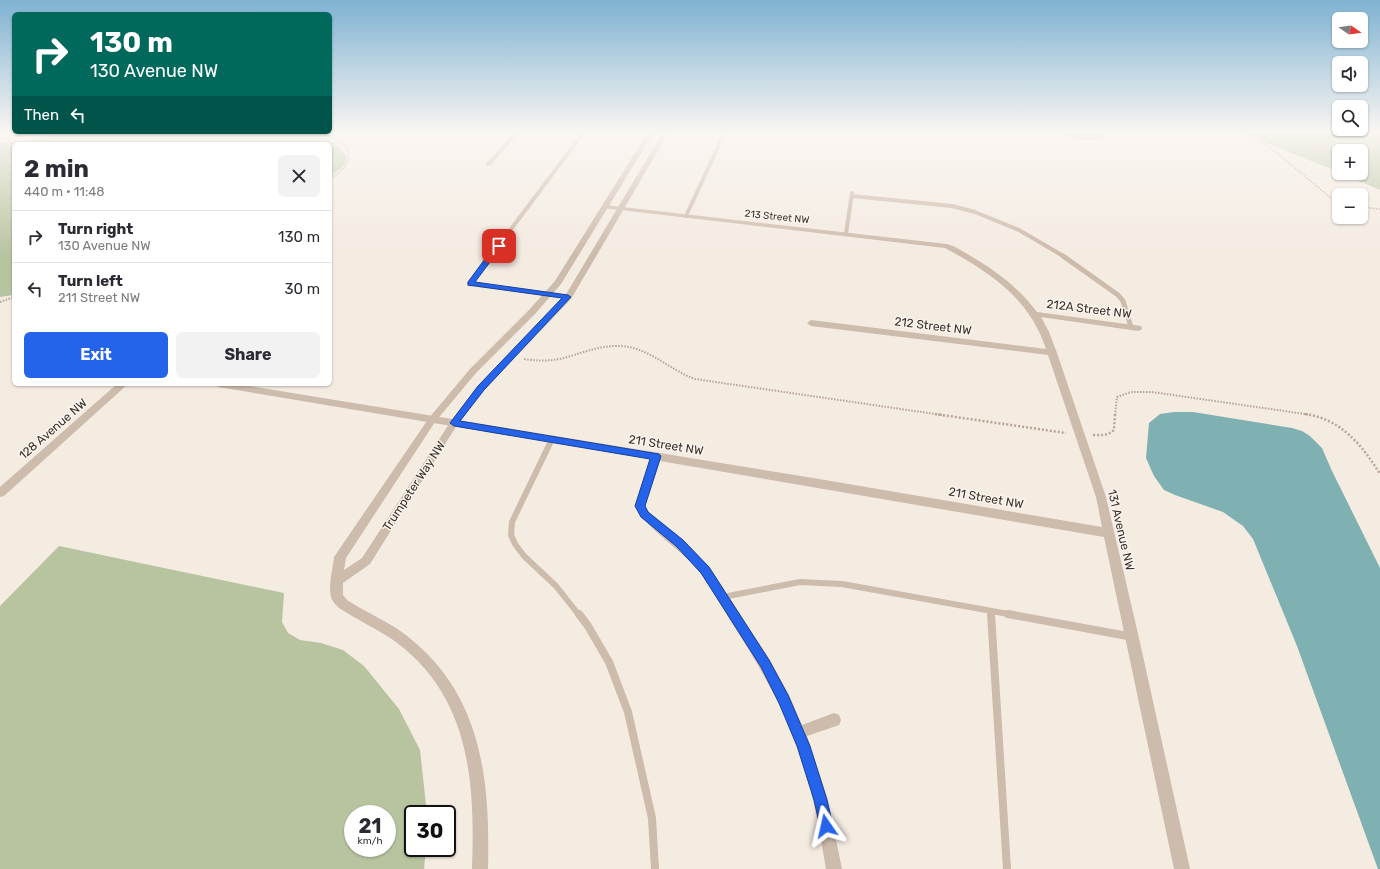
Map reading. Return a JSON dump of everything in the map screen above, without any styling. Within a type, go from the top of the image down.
[{"type":"street","name":"Trumpeter Way NW","points":[[480,869],[480,805],[474,752],[457,704],[433,668],[407,643],[343,604],[337,597],[340,557],[432,420],[472,371],[549,294],[565,272],[626,173]]},
{"type":"street","name":"Trumpeter Way NW","points":[[337,581],[366,561],[454,423],[481,388],[568,297],[642,173]]},
{"type":"street","name":"213 Street NW","points":[[605,207],[947,246]]},
{"type":"street","name":"131 Avenue NW","points":[[947,246],[984,267],[1023,298],[1036,314],[1053,353],[1099,490],[1133,638],[1182,869]]},
{"type":"street","points":[[470,284],[568,297]]},
{"type":"street","name":"212A Street NW","points":[[1036,314],[1135,327]]},
{"type":"street","name":"212 Street NW","points":[[811,323],[1053,353]]},
{"type":"street","name":"128 Avenue NW","points":[[0,493],[121,386]]},
{"type":"street","name":"211 Street NW","points":[[230,386],[656,456],[1109,533]]},
{"type":"street","points":[[656,456],[640,506],[645,515],[679,543],[705,570],[765,664],[798,733],[821,800],[834,869]]},
{"type":"street","points":[[798,733],[834,720]]},
{"type":"lane","points":[[470,284],[554,173]]},
{"type":"lane","points":[[686,216],[706,173]]},
{"type":"lane","points":[[846,234],[852,194],[968,209],[997,219],[1051,247],[1118,294],[1123,301],[1135,327]]},
{"type":"lane","points":[[552,439],[512,522],[511,535],[515,544],[524,556],[556,586],[588,626],[609,662],[628,712],[652,818],[655,869]]},
{"type":"lane","points":[[723,597],[800,582],[842,584],[1133,638]]},
{"type":"lane","points":[[991,612],[1006,869]]},
{"type":"path","points":[[1300,173],[1332,198]]},
{"type":"path","points":[[1368,208],[1380,209]]},
{"type":"path","points":[[0,302],[12,298]]},
{"type":"path","points":[[519,358],[547,361],[561,360],[592,349],[610,346],[631,347],[650,353],[677,372],[695,379],[1069,433]]},
{"type":"path","points":[[1094,435],[1106,436],[1114,430],[1117,397],[1122,394],[1143,391],[1159,393],[1312,415],[1326,420],[1357,440],[1366,450],[1380,474]]},
{"type":"green space","points":[[0,173],[12,173],[12,295],[0,297]]},
{"type":"green space","points":[[1368,173],[1380,173],[1380,190],[1357,180],[1368,180]]},
{"type":"green space","points":[[59,546],[284,593],[282,622],[288,633],[300,640],[321,643],[343,650],[364,666],[399,709],[420,750],[426,805],[404,805],[404,857],[425,857],[424,869],[0,869],[0,606]]},
{"type":"water","points":[[1193,412],[1292,428],[1302,431],[1310,436],[1322,448],[1380,568],[1380,869],[1378,869],[1297,646],[1253,539],[1243,526],[1223,512],[1164,490],[1154,476],[1146,458],[1149,423],[1160,414]]},
{"type":"route","points":[[499,246],[470,284],[568,297],[481,388],[454,423],[656,456],[640,506],[645,515],[679,543],[705,570],[765,664],[784,700],[804,746],[821,800],[826,826]]}]
